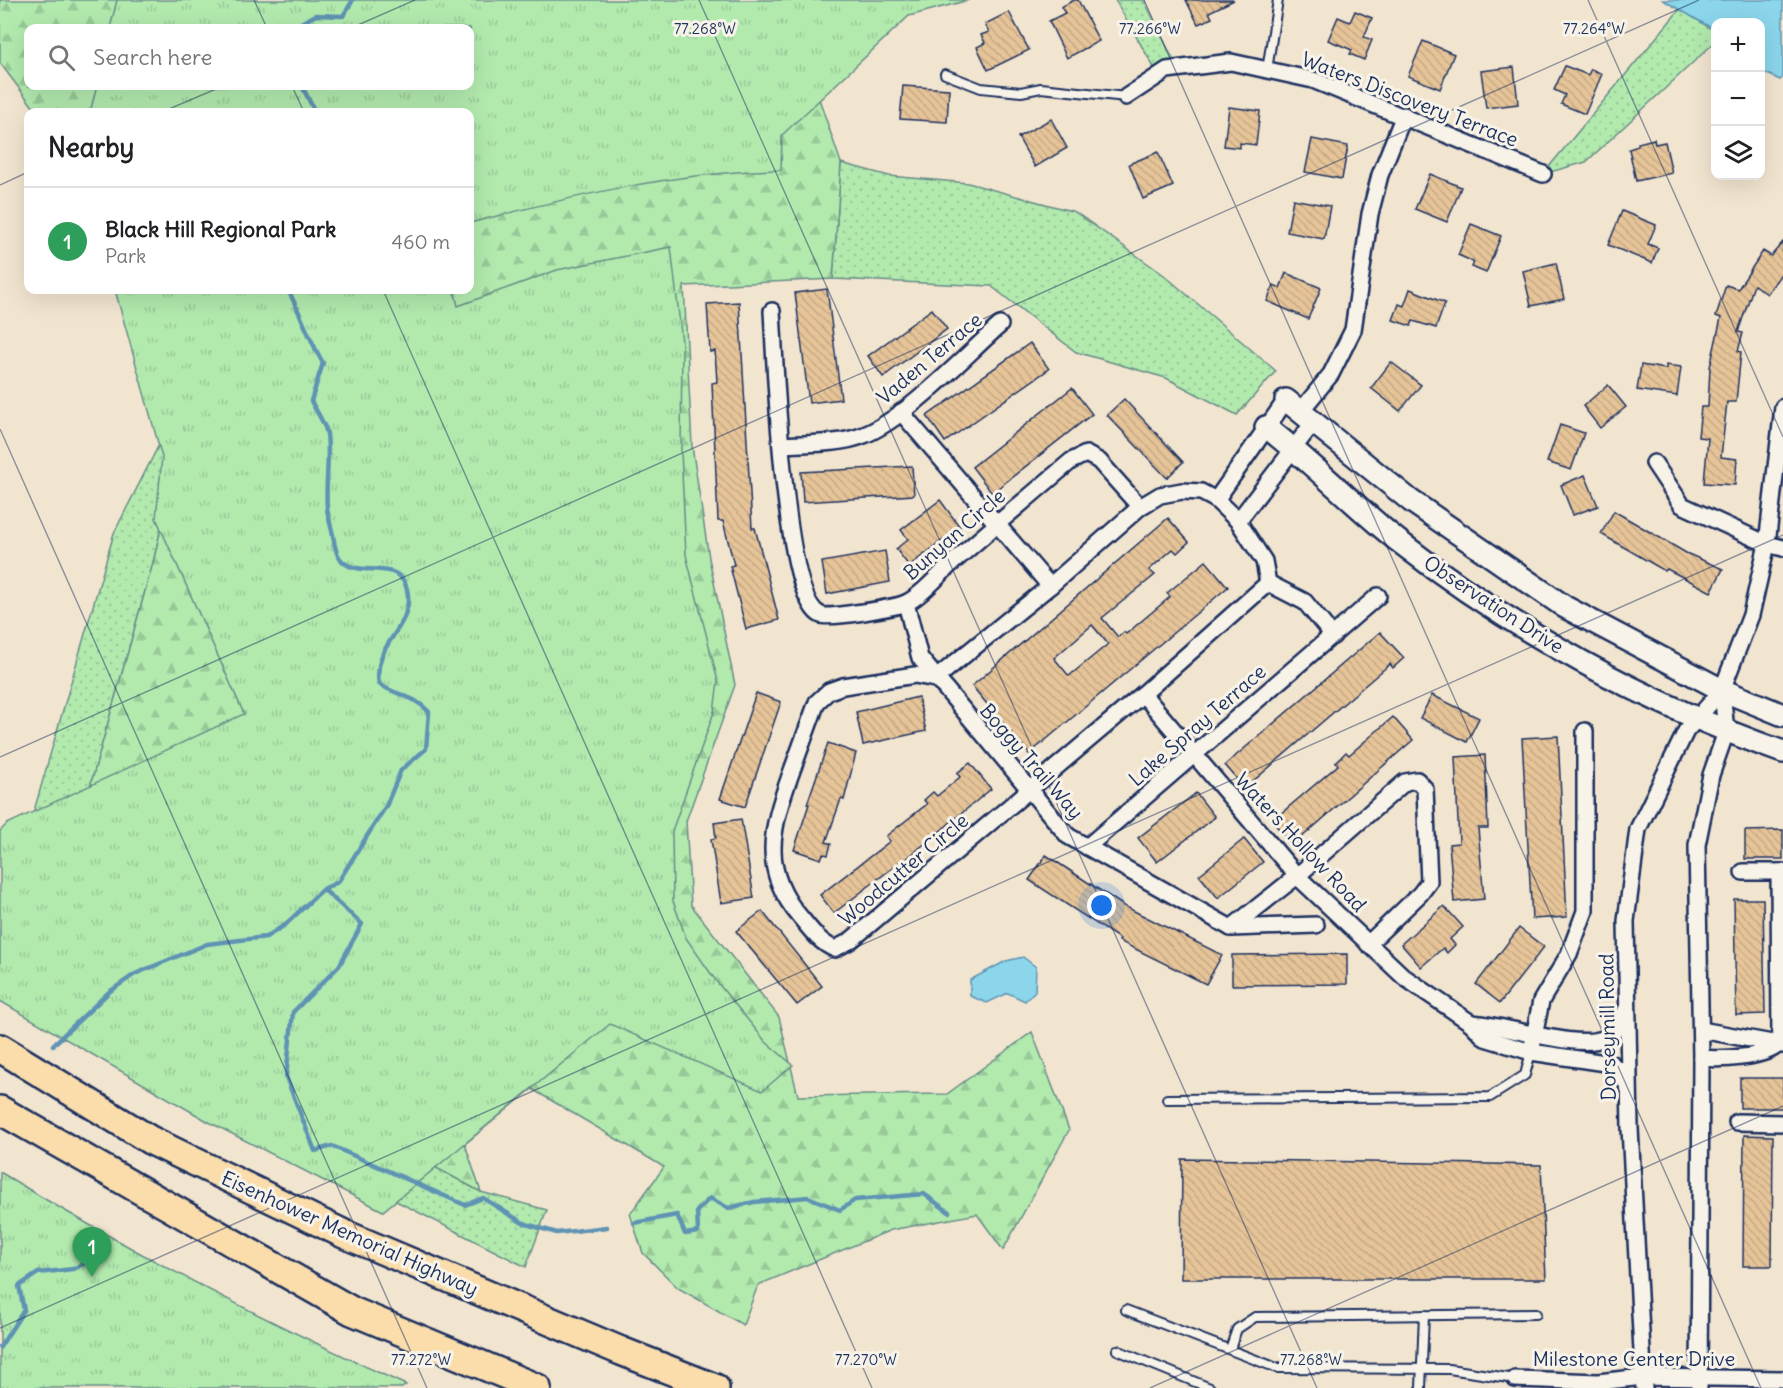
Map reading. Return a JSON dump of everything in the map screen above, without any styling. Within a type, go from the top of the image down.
[{"type":"highway","name":"Eisenhower Memorial Highway","points":[[0,1048],[150,1140],[344,1234],[621,1352],[715,1388]]},
{"type":"highway","points":[[0,1110],[351,1311],[537,1388]]},
{"type":"street","name":"Waters Discovery Terrace","points":[[1126,97],[1167,70],[1231,62],[1314,80],[1543,174]]},
{"type":"street","points":[[1216,500],[1266,426],[1300,411],[1331,374],[1353,330],[1370,214],[1380,175],[1404,115]]},
{"type":"street","name":"Bunyan Circle","points":[[772,311],[792,542],[802,587],[811,607],[821,615],[834,617],[906,603],[1071,461],[1086,454],[1099,461],[1140,507]]},
{"type":"street","name":"Vaden Terrace","points":[[782,445],[843,440],[864,435],[901,412],[1000,325]]},
{"type":"street","name":"Dorseymill Road","points":[[1644,1382],[1629,1089],[1626,921],[1638,829],[1686,731],[1722,690],[1750,615],[1767,544],[1783,407]]},
{"type":"street","points":[[1238,520],[1292,448],[1300,411]]},
{"type":"street","name":"Observation Drive","points":[[1300,411],[1411,501],[1564,608],[1722,690],[1783,715]]},
{"type":"street","points":[[901,412],[1050,586]]},
{"type":"street","name":"Observation Drive","points":[[1266,426],[1396,539],[1477,598],[1538,637],[1726,732],[1783,752]]},
{"type":"street","points":[[1654,463],[1682,506],[1767,544],[1783,548]]},
{"type":"street","points":[[935,680],[1050,586],[1140,507],[1160,495],[1182,491],[1201,492],[1216,500],[1238,520],[1264,561],[1268,583],[1305,603],[1333,636]]},
{"type":"street","name":"Woodcutter Circle","points":[[935,680],[915,675],[843,686],[829,691],[817,702],[776,813],[771,839],[778,882],[788,904],[820,940],[835,949],[841,947],[1029,791],[1268,583]]},
{"type":"street","name":"Lake Spray Terrace","points":[[1087,847],[1378,596]]},
{"type":"street","name":"Boggy Trail Way","points":[[906,603],[920,658],[935,680],[1068,836],[1231,928]]},
{"type":"street","name":"Dorseymill Road","points":[[1700,1382],[1701,1030],[1697,845],[1711,775],[1726,732],[1722,690]]},
{"type":"street","name":"Waters Hollow Road","points":[[1143,694],[1297,876],[1404,977],[1471,1023],[1485,1038],[1530,1052],[1612,1064],[1622,1074],[1629,1089]]},
{"type":"street","points":[[1530,1052],[1541,1001],[1569,954],[1585,911],[1585,731]]},
{"type":"street","points":[[1231,928],[1297,876],[1405,782],[1418,780],[1425,789],[1428,882],[1420,894],[1368,944]]},
{"type":"street","points":[[1743,872],[1781,872],[1782,1044]]},
{"type":"street","points":[[1231,928],[1316,926]]},
{"type":"street","name":"Waters Hollow Road","points":[[1471,1023],[1490,1023],[1534,1035],[1585,1041],[1604,1039],[1615,1030],[1627,1008]]},
{"type":"street","points":[[1701,1030],[1782,1044]]},
{"type":"street","points":[[1701,1058],[1719,1060],[1772,1052],[1782,1044]]},
{"type":"street","points":[[1737,1122],[1783,1123]]},
{"type":"street","name":"Milestone Center Drive","points":[[1515,1379],[1700,1382],[1783,1379]]},
{"type":"street","name":"Milestone Center Drive","points":[[1515,1379],[1542,1388]]},
{"type":"lane","points":[[1267,70],[1278,0]]},
{"type":"lane","points":[[945,74],[981,88],[1021,92],[1041,88],[1126,97]]},
{"type":"lane","points":[[1167,1099],[1490,1096],[1525,1075],[1530,1052]]},
{"type":"lane","points":[[1126,1310],[1277,1368],[1449,1369],[1515,1379]]},
{"type":"lane","points":[[1230,1349],[1237,1329],[1255,1317],[1536,1314]]},
{"type":"lane","points":[[1421,1388],[1424,1315]]},
{"type":"lane","points":[[1117,1350],[1210,1388]]},
{"type":"green space","points":[[0,0],[118,0],[124,24],[24,24],[24,90],[157,90],[167,108],[34,108],[0,63]]},
{"type":"green space","points":[[117,0],[969,0],[909,16],[782,135],[781,170],[702,175],[624,187],[474,222],[474,108],[91,108],[96,90],[474,90],[474,24],[111,24]]},
{"type":"green space","points":[[1115,0],[1144,0],[1178,69],[1159,76]]},
{"type":"green space","points":[[1680,9],[1711,28],[1711,46],[1586,162],[1543,174]]},
{"type":"green space","points":[[359,13],[468,24],[440,24]]},
{"type":"green space","points":[[474,25],[805,58],[841,163],[833,279],[684,286],[692,446],[709,558],[735,685],[686,821],[691,905],[779,1017],[798,1096],[947,1094],[1032,1032],[1069,1130],[1003,1250],[977,1214],[891,1230],[758,1285],[743,1325],[678,1288],[643,1253],[630,1214],[664,1167],[532,1089],[465,1144],[481,1192],[153,1015],[82,815],[153,563],[197,370],[388,294],[474,294],[474,108],[470,108],[470,90],[474,90]]},
{"type":"green space","points":[[841,163],[889,176],[968,183],[1075,212],[1164,275],[1276,371],[1237,415],[1166,378],[1076,352],[991,286],[833,279]]},
{"type":"green space","points":[[671,247],[682,342],[681,451],[686,555],[718,681],[714,712],[672,831],[673,901],[686,938],[716,981],[766,1042],[793,1065],[762,1091],[610,1024],[383,1211],[209,1122],[0,1001],[0,831],[7,824],[244,714],[156,518],[162,457],[116,294],[455,294],[458,306],[557,270]]},
{"type":"green space","points":[[197,370],[153,563],[82,815],[153,1015],[481,1192],[547,1210],[526,1267],[0,1000],[0,929],[114,533]]},
{"type":"green space","points":[[0,1172],[49,1202],[200,1285],[406,1385],[402,1388],[0,1388]]},
{"type":"water","points":[[1663,0],[1783,0],[1783,77],[1780,80],[1765,73],[1765,18],[1711,18],[1711,28]]},
{"type":"water","points":[[1023,957],[1036,967],[1035,991],[1025,1001],[1008,993],[987,1003],[970,996],[970,980],[1006,961]]},
{"type":"building","points":[[1078,0],[1099,41],[1067,58],[1049,21],[1065,13],[1061,7]]},
{"type":"building","points":[[1186,0],[1234,0],[1209,12],[1212,18],[1198,24]]},
{"type":"building","points":[[1355,11],[1372,18],[1364,37],[1372,40],[1364,60],[1350,54],[1352,50],[1328,40],[1338,17],[1350,22]]},
{"type":"building","points":[[1009,12],[1029,50],[988,70],[977,47],[985,43],[981,35],[989,32],[985,24]]},
{"type":"building","points":[[1423,41],[1454,54],[1440,89],[1408,76]]},
{"type":"building","points":[[1565,66],[1588,75],[1591,69],[1602,74],[1585,114],[1561,104],[1565,95],[1554,90]]},
{"type":"building","points":[[1514,67],[1518,104],[1486,108],[1481,71]]},
{"type":"building","points":[[903,86],[949,89],[947,122],[900,119]]},
{"type":"building","points":[[1229,107],[1260,111],[1256,145],[1240,143],[1240,148],[1224,146]]},
{"type":"building","points":[[1051,119],[1067,148],[1035,167],[1018,137]]},
{"type":"building","points":[[1312,139],[1348,146],[1342,179],[1305,172]]},
{"type":"building","points":[[1654,139],[1655,144],[1665,142],[1672,173],[1636,181],[1629,149],[1638,146],[1638,143]]},
{"type":"building","points":[[1158,152],[1173,186],[1143,199],[1129,164]]},
{"type":"building","points":[[1430,174],[1461,187],[1447,222],[1415,209]]},
{"type":"building","points":[[1293,199],[1330,206],[1324,239],[1287,232]]},
{"type":"building","points":[[1622,211],[1656,225],[1648,244],[1658,248],[1652,263],[1608,245]]},
{"type":"building","points":[[1471,224],[1501,236],[1486,273],[1472,267],[1474,262],[1458,255]]},
{"type":"building","points":[[1783,242],[1783,271],[1767,294],[1754,285],[1738,332],[1743,333],[1738,351],[1741,352],[1736,402],[1727,402],[1721,457],[1737,459],[1735,485],[1704,483],[1708,438],[1698,437],[1701,407],[1708,407],[1710,367],[1721,318],[1716,316],[1726,285],[1738,289],[1763,251],[1771,256]]},
{"type":"building","points":[[1556,263],[1564,299],[1531,306],[1523,271]]},
{"type":"building","points":[[1286,273],[1321,288],[1308,319],[1267,301],[1274,285],[1280,288]]},
{"type":"building","points":[[827,289],[841,399],[809,403],[795,293]]},
{"type":"building","points":[[1410,289],[1445,303],[1436,328],[1413,321],[1411,326],[1393,320],[1399,304],[1404,306]]},
{"type":"building","points":[[739,302],[752,528],[755,528],[779,620],[746,629],[730,566],[734,565],[723,521],[718,521],[712,383],[717,382],[715,351],[710,352],[707,304]]},
{"type":"building","points":[[932,309],[947,329],[883,377],[868,356]]},
{"type":"building","points":[[1030,343],[1049,369],[945,442],[927,416]]},
{"type":"building","points":[[1391,362],[1421,385],[1400,411],[1371,388]]},
{"type":"building","points":[[1641,365],[1666,369],[1666,365],[1681,367],[1677,396],[1637,390]]},
{"type":"building","points":[[1608,385],[1626,407],[1600,428],[1583,406]]},
{"type":"building","points":[[1072,388],[1092,414],[992,493],[972,467]]},
{"type":"building","points":[[1124,399],[1183,462],[1167,478],[1107,415]]},
{"type":"building","points":[[1560,425],[1584,433],[1571,470],[1547,462]]},
{"type":"building","points":[[912,466],[914,495],[803,502],[801,472]]},
{"type":"building","points":[[1585,475],[1598,506],[1573,515],[1561,485]]},
{"type":"building","points":[[940,500],[960,527],[909,566],[896,549],[908,539],[901,530]]},
{"type":"building","points":[[1614,511],[1686,553],[1723,569],[1711,592],[1667,569],[1665,571],[1601,534]]},
{"type":"building","points":[[1168,518],[1189,542],[1177,553],[1173,549],[1149,570],[1155,575],[1102,618],[1118,637],[1124,632],[1126,634],[1170,597],[1167,593],[1206,561],[1228,587],[1029,754],[972,686]],"holes":[[[1092,625],[1108,644],[1069,676],[1054,658]]]},
{"type":"building","points":[[885,551],[890,582],[827,594],[822,562]]},
{"type":"building","points":[[1380,632],[1404,658],[1393,668],[1390,664],[1245,788],[1225,765]]},
{"type":"building","points":[[756,693],[781,702],[745,807],[720,799]]},
{"type":"building","points":[[1432,695],[1479,718],[1467,742],[1420,718]]},
{"type":"building","points":[[918,697],[926,731],[863,745],[856,712]]},
{"type":"building","points":[[1393,717],[1413,740],[1293,845],[1272,821],[1338,765],[1336,762],[1346,752],[1349,755]]},
{"type":"building","points":[[1558,736],[1567,917],[1532,919],[1522,738]]},
{"type":"building","points":[[828,743],[856,753],[844,800],[841,799],[826,842],[831,844],[828,855],[823,854],[821,859],[794,850]]},
{"type":"building","points":[[1485,755],[1488,828],[1478,828],[1484,899],[1454,902],[1449,844],[1459,843],[1455,757]]},
{"type":"building","points":[[970,763],[991,789],[905,860],[834,913],[820,895],[890,841],[886,836],[927,804],[924,800],[933,792],[937,796],[960,777],[957,773]]},
{"type":"building","points":[[1196,793],[1215,817],[1157,862],[1138,838]]},
{"type":"building","points":[[741,819],[754,898],[721,903],[711,839],[716,838],[714,823]]},
{"type":"building","points":[[1783,830],[1783,859],[1745,859],[1745,831]]},
{"type":"building","points":[[1244,839],[1263,862],[1218,898],[1199,875]]},
{"type":"building","points":[[1046,855],[1124,906],[1222,955],[1206,984],[1119,941],[1120,939],[1029,880]]},
{"type":"building","points":[[1734,899],[1763,899],[1765,1014],[1736,1015]]},
{"type":"building","points":[[1444,906],[1463,927],[1450,939],[1455,945],[1447,953],[1443,948],[1421,967],[1401,944]]},
{"type":"building","points":[[762,911],[822,986],[797,1005],[736,931]]},
{"type":"building","points":[[1519,928],[1544,947],[1500,1003],[1476,984]]},
{"type":"building","points":[[1347,954],[1347,984],[1232,985],[1232,955]]},
{"type":"building","points":[[1740,1078],[1783,1078],[1783,1108],[1740,1108]]},
{"type":"building","points":[[1744,1135],[1773,1136],[1772,1266],[1743,1266]]},
{"type":"building","points":[[1182,1159],[1541,1165],[1546,1279],[1181,1279]]},
{"type":"waterway","points":[[299,24],[316,15],[343,16],[353,0]]},
{"type":"waterway","points":[[304,90],[313,108]]},
{"type":"waterway","points":[[53,1045],[109,992],[135,974],[207,944],[266,937],[285,925],[323,889],[338,882],[386,806],[401,770],[426,749],[429,712],[417,702],[379,684],[378,670],[381,658],[404,618],[407,607],[408,595],[404,582],[397,575],[388,571],[356,568],[346,564],[339,557],[336,549],[327,508],[327,434],[311,401],[323,363],[290,294]]},
{"type":"waterway","points":[[323,889],[362,924],[339,966],[293,1012],[286,1077],[315,1151],[332,1146],[465,1205],[483,1198],[523,1223],[557,1233],[607,1227]]},
{"type":"waterway","points":[[634,1223],[677,1215],[685,1234],[698,1232],[697,1211],[710,1198],[728,1208],[754,1202],[808,1197],[840,1210],[855,1200],[924,1194],[949,1212]]},
{"type":"waterway","points":[[0,1347],[24,1310],[19,1286],[38,1273],[73,1269],[109,1251]]},
{"type":"place","name":"Black Hill Regional Park","points":[[92,1277]]}]
